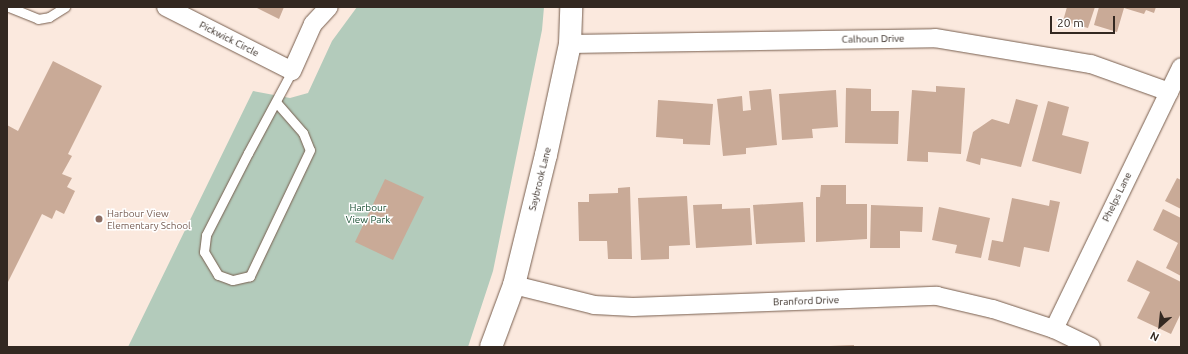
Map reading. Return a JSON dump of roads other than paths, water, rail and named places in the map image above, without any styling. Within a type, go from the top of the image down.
[{"type":"street","name":"Pickwick Circle","points":[[166,7],[292,71]]},
{"type":"street","points":[[292,71],[313,24],[329,7]]},
{"type":"street","name":"Saybrook Lane","points":[[491,347],[514,285],[570,44],[571,7]]},
{"type":"street","name":"Calhoun Drive","points":[[570,44],[935,38],[1091,64],[1168,92]]},
{"type":"street","name":"Phelps Lane","points":[[1054,329],[1181,67]]},
{"type":"street","name":"Branford Drive","points":[[514,285],[594,305],[633,308],[937,296],[993,309],[1054,329],[1091,347]]},
{"type":"lane","points":[[9,7],[38,19],[49,17],[65,7]]},
{"type":"lane","points":[[276,102],[303,133],[310,150],[250,276],[232,280],[218,275],[204,252],[206,235],[292,71]]},
{"type":"place","name":"Harbour View Elementary School","points":[[99,219]]},
{"type":"park label","name":"Harbour View Park","points":[[368,212]]}]
